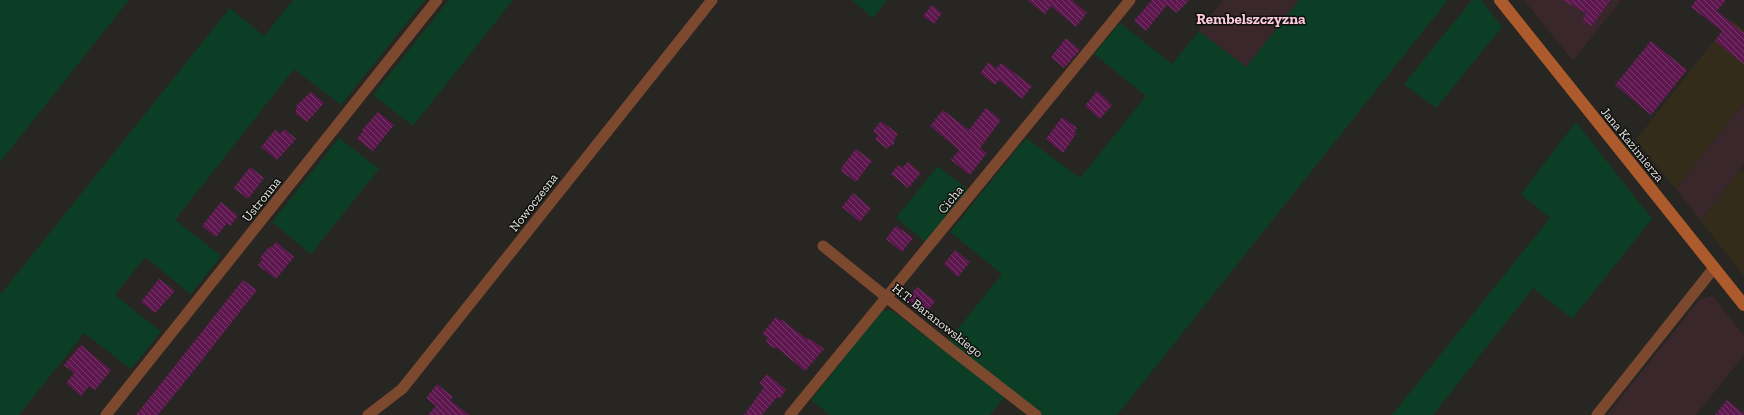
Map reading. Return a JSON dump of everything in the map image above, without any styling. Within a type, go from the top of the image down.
[{"type":"main road","name":"Jana Kazimierza","points":[[1500,0],[1744,305]]},
{"type":"street","name":"Ustronna","points":[[106,415],[437,0]]},
{"type":"street","name":"Nowoczesna","points":[[368,415],[402,389],[712,0]]},
{"type":"street","name":"Cicha","points":[[790,415],[1130,0]]},
{"type":"street","name":"H.T. Baranowskiego","points":[[823,246],[1036,415]]},
{"type":"street","points":[[1597,415],[1714,268]]},
{"type":"shaded area","points":[[1223,0],[1299,0],[1246,67],[1199,31]]},
{"type":"shaded area","points":[[1524,0],[1621,0],[1573,61]]},
{"type":"shaded area","points":[[1731,19],[1744,30],[1744,102],[1676,189],[1636,140]]},
{"type":"shaded area","points":[[1744,103],[1744,164],[1701,220],[1676,189]]},
{"type":"shaded area","points":[[1740,169],[1744,173],[1744,276],[1701,221]]},
{"type":"shaded area","points":[[1713,296],[1744,336],[1744,355],[1696,415],[1607,415],[1700,299]]},
{"type":"green space","points":[[0,0],[129,0],[0,162]]},
{"type":"green space","points":[[293,0],[425,0],[341,105],[294,69],[175,220],[221,256],[191,294],[145,257],[115,295],[161,332],[131,369],[84,333],[19,415],[0,415],[0,295],[230,8],[264,36]]},
{"type":"green space","points":[[449,0],[513,0],[413,126],[373,95]]},
{"type":"green space","points":[[852,0],[887,0],[873,18]]},
{"type":"green space","points":[[1299,0],[1448,0],[1117,415],[1041,415],[949,340],[1002,274],[950,232],[1026,138],[1080,178],[1146,96],[1094,54],[1120,23],[1172,64],[1199,31],[1246,67]]},
{"type":"green space","points":[[1472,0],[1481,0],[1502,27],[1436,108],[1404,84]]},
{"type":"green space","points":[[1576,122],[1652,219],[1572,319],[1533,288],[1433,415],[1392,415],[1550,218],[1521,194]]},
{"type":"green space","points":[[339,138],[379,169],[311,254],[272,222]]},
{"type":"green space","points":[[938,166],[968,190],[928,244],[896,218]]},
{"type":"green space","points":[[891,310],[1005,396],[990,415],[830,415],[811,400],[881,311]]},
{"type":"building","points":[[1027,0],[1072,0],[1087,13],[1076,27],[1051,6],[1045,14]]},
{"type":"building","points":[[1152,0],[1189,0],[1177,13],[1167,5],[1146,31],[1134,21]]},
{"type":"building","points":[[1562,0],[1610,0],[1592,26],[1582,21],[1586,13]]},
{"type":"building","points":[[1696,0],[1726,0],[1717,11],[1744,33],[1744,64],[1715,41],[1722,31],[1691,7]]},
{"type":"building","points":[[932,5],[942,13],[934,24],[923,16]]},
{"type":"building","points":[[1066,38],[1080,50],[1064,68],[1051,57]]},
{"type":"building","points":[[1651,41],[1687,70],[1651,115],[1615,85]]},
{"type":"building","points":[[989,62],[996,69],[1001,63],[1032,86],[1022,99],[999,80],[995,85],[980,73]]},
{"type":"building","points":[[1097,91],[1112,105],[1100,119],[1085,106]]},
{"type":"building","points":[[311,92],[324,103],[307,122],[295,113],[297,105]]},
{"type":"building","points":[[986,108],[1001,120],[980,148],[987,153],[970,175],[951,160],[959,150],[930,126],[943,110],[969,130]]},
{"type":"building","points":[[378,112],[394,125],[373,151],[357,139],[363,131],[362,130]]},
{"type":"building","points":[[1062,117],[1077,128],[1074,133],[1076,134],[1063,153],[1046,139]]},
{"type":"building","points":[[881,121],[898,134],[894,140],[894,145],[889,146],[887,149],[875,139],[878,135],[873,131]]},
{"type":"building","points":[[284,129],[296,139],[277,160],[261,147],[275,130],[280,134]]},
{"type":"building","points":[[856,149],[872,161],[856,182],[841,171],[841,168]]},
{"type":"building","points":[[908,162],[921,173],[908,188],[891,174],[898,165],[902,168]]},
{"type":"building","points":[[250,167],[264,178],[248,199],[234,188]]},
{"type":"building","points":[[853,193],[871,208],[860,222],[842,207]]},
{"type":"building","points":[[221,202],[238,216],[230,226],[227,223],[216,237],[202,226]]},
{"type":"building","points":[[896,226],[913,238],[902,252],[886,239]]},
{"type":"building","points":[[276,242],[294,257],[276,279],[258,265],[262,260],[260,258],[270,246],[271,248]]},
{"type":"building","points":[[955,250],[970,262],[958,277],[944,264]]},
{"type":"building","points":[[159,279],[175,291],[155,313],[141,302]]},
{"type":"building","points":[[243,280],[257,290],[199,364],[158,415],[136,415]]},
{"type":"building","points":[[917,287],[935,301],[925,314],[907,300]]},
{"type":"building","points":[[776,317],[808,340],[809,338],[824,349],[805,371],[777,348],[769,345],[766,340],[768,338],[762,334]]},
{"type":"building","points":[[81,345],[111,370],[95,390],[89,386],[81,396],[66,383],[74,373],[64,365]]},
{"type":"building","points":[[767,374],[786,390],[779,399],[777,397],[762,415],[744,415],[764,387],[759,383]]},
{"type":"building","points":[[437,384],[453,397],[450,400],[469,415],[428,415],[436,406],[426,398]]},
{"type":"building","points":[[1727,400],[1744,414],[1744,415],[1715,415]]},
{"type":"district","name":"Rembelszczyzna","points":[[1251,19]]}]
